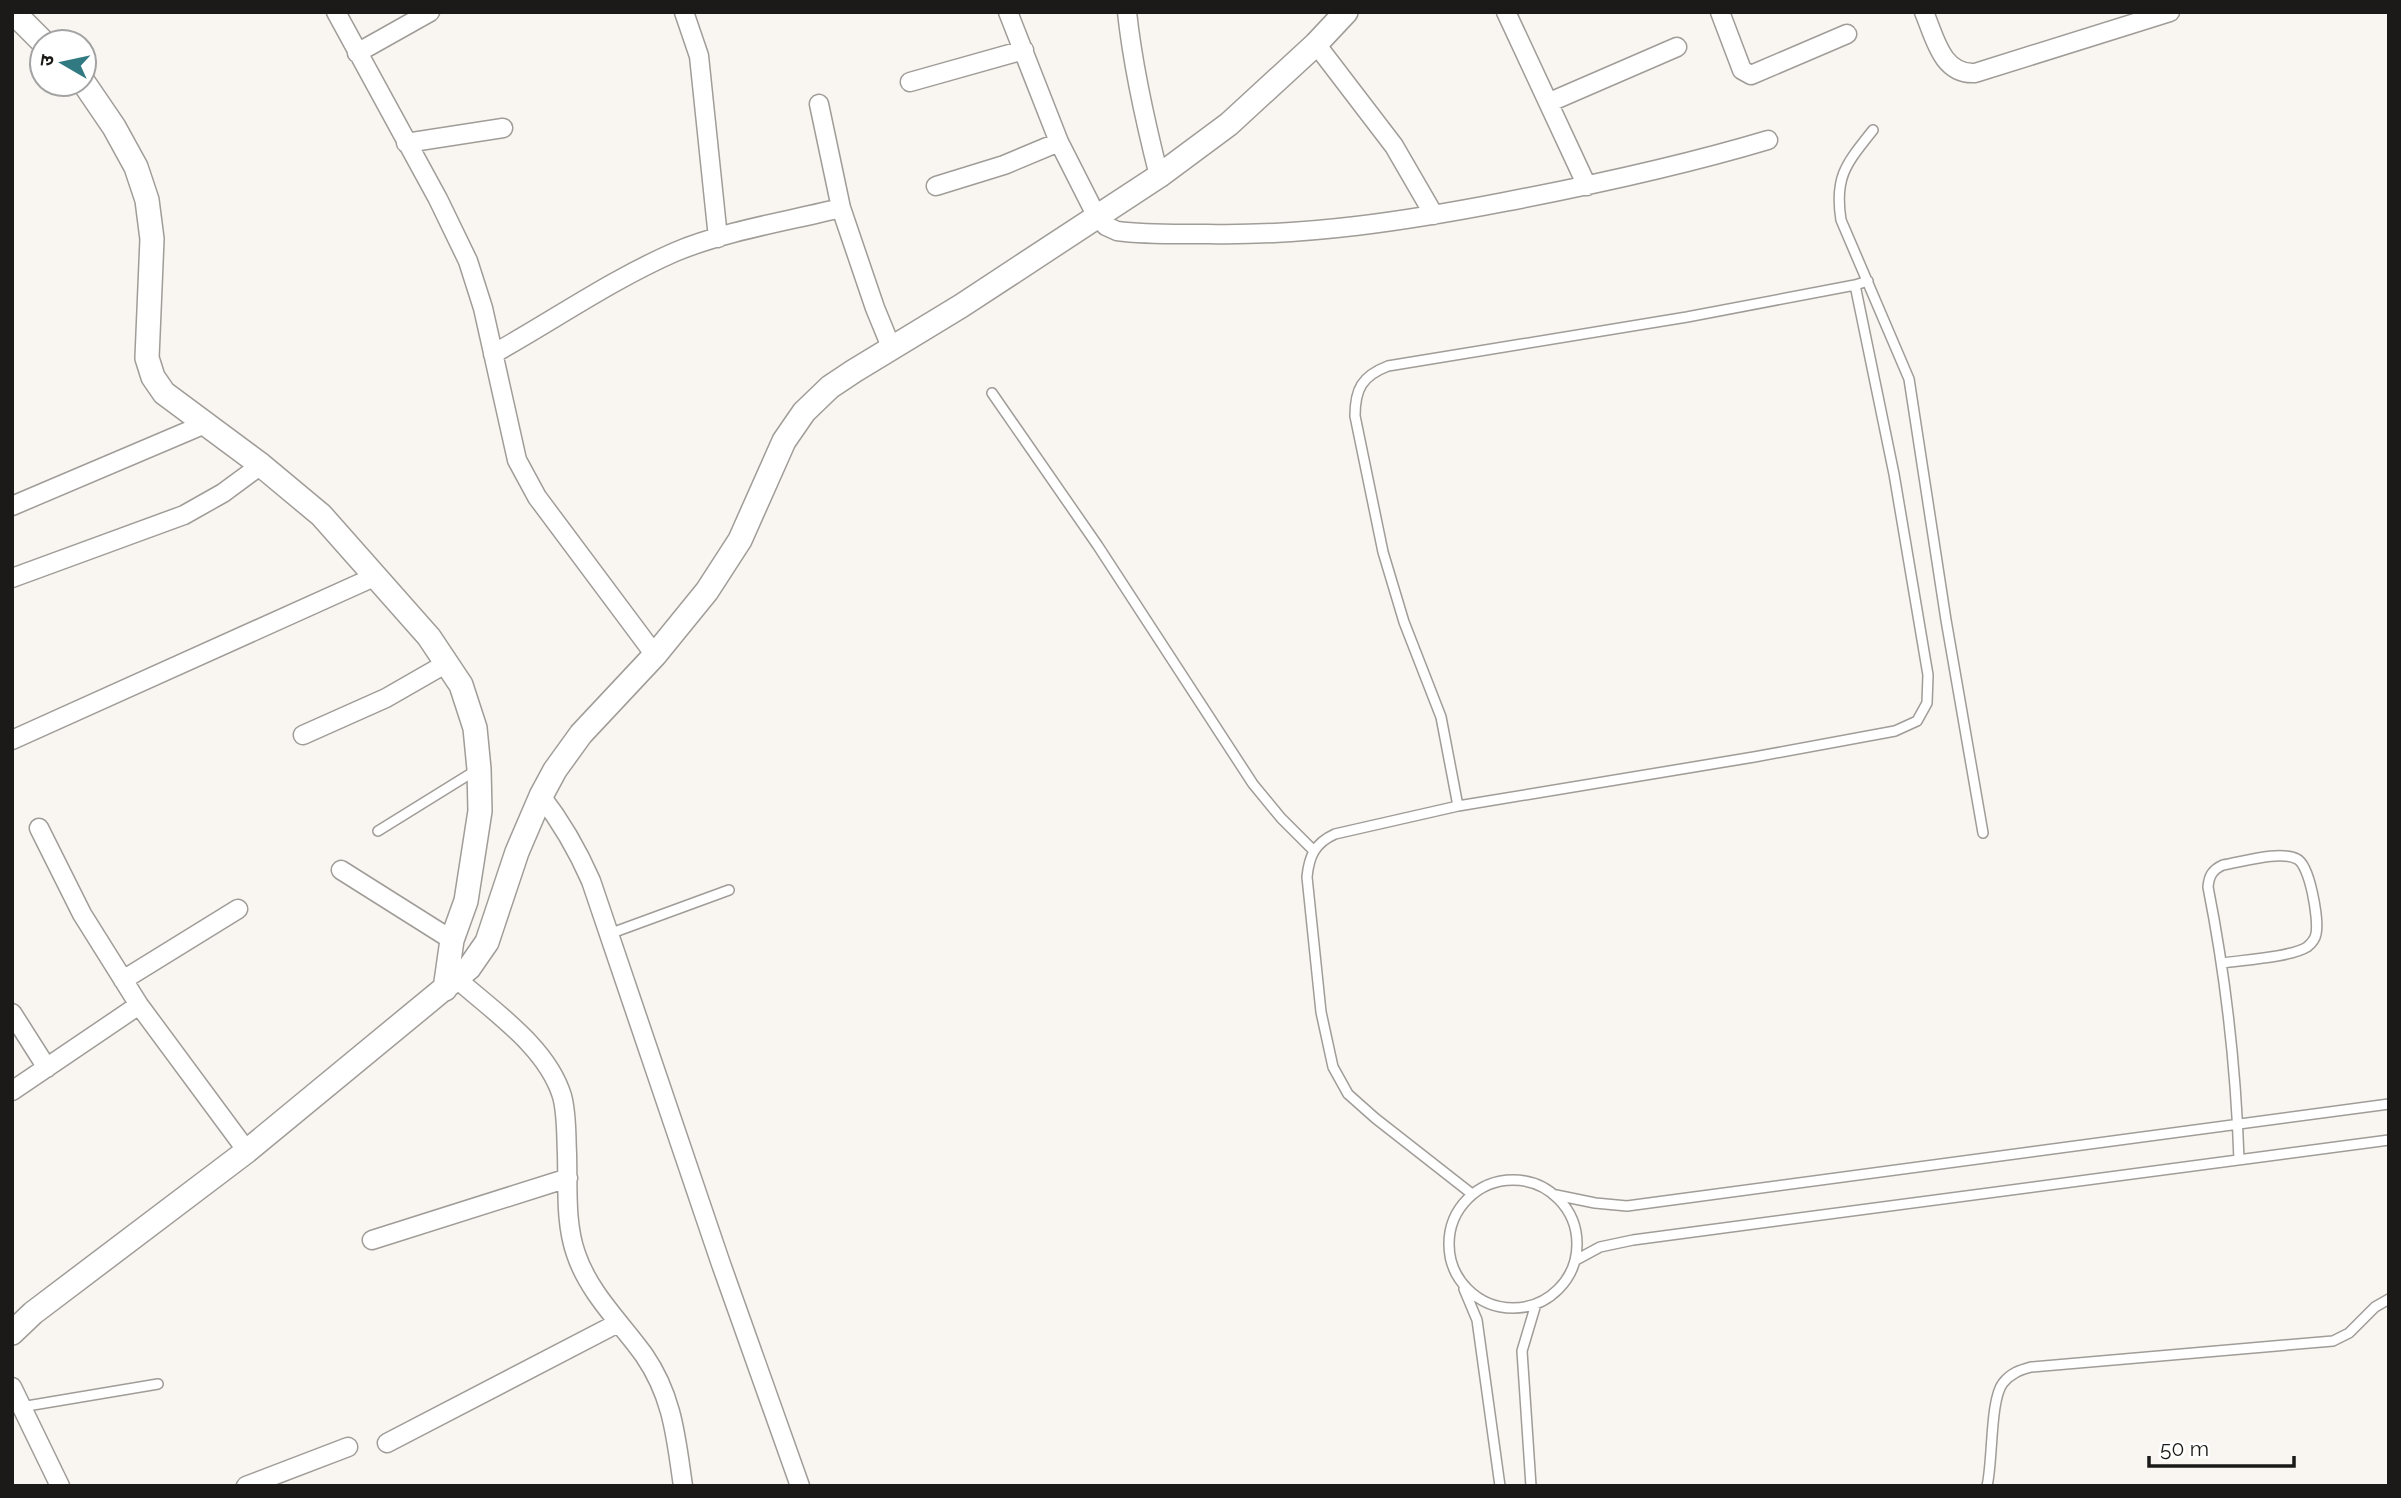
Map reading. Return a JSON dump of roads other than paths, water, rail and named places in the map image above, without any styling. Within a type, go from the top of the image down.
[{"type":"street","points":[[13,12],[29,28]]},
{"type":"street","points":[[336,12],[468,261],[494,354],[517,460],[537,498],[654,655]]},
{"type":"street","points":[[357,53],[430,12]]},
{"type":"street","points":[[684,12],[699,56],[718,238]]},
{"type":"street","points":[[1008,12],[1059,142],[1097,217],[1106,226],[1130,233],[1252,235],[1346,228],[1434,215],[1587,186],[1769,140]]},
{"type":"street","points":[[1127,12],[1131,57],[1159,176]]},
{"type":"street","points":[[12,1333],[33,1313],[247,1151],[469,968],[487,942],[517,852],[555,770],[581,734],[654,655],[707,590],[740,540],[784,441],[804,412],[830,387],[961,306],[1159,176],[1229,124],[1316,44],[1346,12]]},
{"type":"street","points":[[1506,12],[1587,186]]},
{"type":"street","points":[[1720,12],[1742,70],[1751,75],[1847,34]]},
{"type":"street","points":[[1924,12],[1950,66],[1961,74],[1975,73],[2169,12]]},
{"type":"street","points":[[1316,44],[1394,146],[1434,215]]},
{"type":"street","points":[[1549,102],[1676,47]]},
{"type":"street","points":[[910,82],[1024,50]]},
{"type":"street","points":[[94,98],[136,167],[147,200],[152,239],[148,358],[153,377],[164,393],[261,465],[321,515],[429,637],[461,685],[475,728],[480,811],[466,901],[452,940],[451,984]]},
{"type":"street","points":[[819,104],[841,208],[874,308],[891,347]]},
{"type":"street","points":[[407,144],[503,128]]},
{"type":"street","points":[[936,186],[1004,165],[1059,142]]},
{"type":"street","points":[[494,354],[633,271],[678,251],[718,238],[841,208]]},
{"type":"street","points":[[12,506],[205,424]]},
{"type":"street","points":[[12,578],[184,515],[223,493],[261,465]]},
{"type":"street","points":[[12,740],[374,577]]},
{"type":"street","points":[[303,735],[386,698],[447,663]]},
{"type":"street","points":[[541,796],[576,847],[609,933],[800,1486]]},
{"type":"street","points":[[39,828],[82,914],[139,1005],[247,1151]]},
{"type":"street","points":[[341,870],[452,940]]},
{"type":"street","points":[[123,980],[238,909]]},
{"type":"street","points":[[451,984],[523,1037],[549,1068],[562,1097],[566,1129],[568,1213],[576,1255],[596,1291],[645,1356],[663,1389],[677,1432],[683,1486]]},
{"type":"street","points":[[12,1091],[139,1005]]},
{"type":"street","points":[[12,1013],[47,1068]]},
{"type":"street","points":[[372,1240],[568,1178]]},
{"type":"street","points":[[387,1443],[618,1323]]},
{"type":"street","points":[[12,1387],[60,1486]]},
{"type":"street","points":[[246,1486],[348,1447]]},
{"type":"lane","points":[[1873,130],[1856,151],[1843,174],[1838,197],[1842,220],[1909,379],[1946,620],[1983,833]]},
{"type":"lane","points":[[1458,806],[1441,717],[1404,622],[1382,552],[1354,416],[1355,398],[1361,384],[1374,371],[1388,366],[1687,317],[1868,281]]},
{"type":"lane","points":[[1472,1194],[1348,1094],[1333,1067],[1321,1012],[1307,877],[1313,850],[1322,840],[1335,834],[1458,806],[1767,755],[1895,731],[1917,721],[1927,703],[1928,674],[1894,474],[1855,285]]},
{"type":"lane","points":[[992,393],[1098,546],[1253,784],[1281,818],[1313,850]]},
{"type":"lane","points":[[378,831],[479,769]]},
{"type":"lane","points":[[2223,963],[2287,953],[2309,945],[2315,938],[2317,926],[2304,863],[2295,857],[2282,855],[2223,865],[2215,869],[2209,878],[2208,887],[2223,963],[2239,1160]]},
{"type":"lane","points":[[609,933],[729,890]]},
{"type":"lane","points":[[1556,1195],[1627,1206],[2389,1104]]},
{"type":"lane","points":[[1576,1260],[1600,1247],[1633,1240],[2389,1140]]},
{"type":"lane","points":[[1461,1282],[1473,1295],[1493,1306],[1514,1308],[1536,1304],[1554,1294],[1569,1277],[1576,1260],[1577,1237],[1570,1212],[1547,1188],[1526,1180],[1508,1179],[1486,1185],[1472,1194],[1457,1211],[1450,1231],[1449,1254],[1477,1320],[1500,1486]]},
{"type":"lane","points":[[1987,1486],[1991,1470],[1996,1400],[2001,1384],[2014,1372],[2031,1367],[2333,1341],[2349,1333],[2375,1307],[2389,1299]]},
{"type":"lane","points":[[1531,1486],[1526,1446],[1522,1351],[1536,1304]]},
{"type":"lane","points":[[20,1407],[158,1384]]}]
